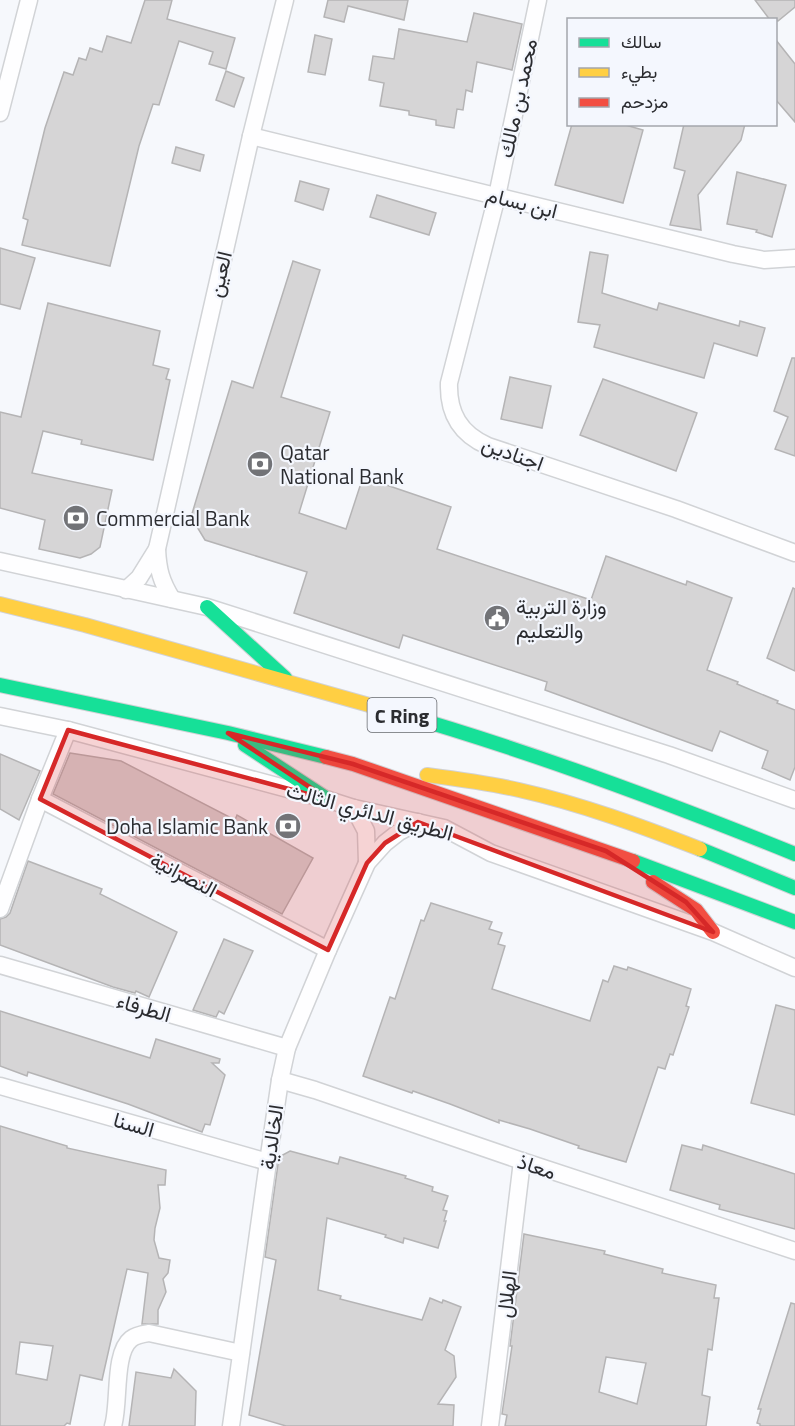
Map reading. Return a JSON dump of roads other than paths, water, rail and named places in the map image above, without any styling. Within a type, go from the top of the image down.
[{"type":"highway","name":"C Ring","points":[[0,604],[478,736],[704,816],[795,854]]},
{"type":"highway","points":[[207,607],[289,682]]},
{"type":"highway","points":[[18,624],[46,616]]},
{"type":"highway","name":"الطريق الدائري الثالث","points":[[0,685],[228,733],[353,764],[606,851],[795,922]]},
{"type":"highway","points":[[228,733],[329,800]]},
{"type":"highway","points":[[353,764],[493,785],[585,807],[795,888]]},
{"type":"highway","points":[[606,851],[634,871],[686,902],[706,920],[713,932]]},
{"type":"street","points":[[0,113],[28,0]]},
{"type":"street","name":"العين","points":[[172,600],[158,571],[157,549],[251,136],[285,0]]},
{"type":"street","name":"محمد بن مالك","points":[[497,196],[538,0]]},
{"type":"street","name":"ابن بسام","points":[[251,136],[733,254],[764,260],[795,258]]},
{"type":"street","name":"اجنادين","points":[[497,196],[449,382],[448,396],[451,410],[465,432],[488,446],[676,509],[795,553]]},
{"type":"street","name":"العين","points":[[126,590],[139,578],[157,549]]},
{"type":"street","points":[[0,561],[207,607],[669,755],[795,800]]},
{"type":"street","name":"الطريق الدائري الثالث","points":[[0,716],[68,730],[354,808],[444,828],[491,853],[713,932],[795,968]]},
{"type":"street","points":[[0,909],[68,730]]},
{"type":"street","name":"النصرانية","points":[[40,799],[328,950]]},
{"type":"street","name":"الخالدية","points":[[354,808],[366,831],[368,863]]},
{"type":"street","name":"الخالدية","points":[[231,1426],[280,1080],[287,1048],[368,863],[385,843],[418,822]]},
{"type":"street","name":"الطرفاء","points":[[0,965],[287,1048]]},
{"type":"street","name":"معاذ","points":[[280,1080],[795,1251]]},
{"type":"street","name":"السنا","points":[[0,1086],[268,1162]]},
{"type":"street","name":"الهلال","points":[[490,1426],[522,1161]]},
{"type":"street","points":[[113,1426],[122,1352],[129,1340],[149,1333],[241,1353]]},
{"type":"place","name":"Qatar National Bank","points":[[260,464]]},
{"type":"place","name":"Commercial Bank","points":[[76,518]]},
{"type":"place","name":"وزارة التربية والتعليم","points":[[497,618]]},
{"type":"place","name":"Doha Islamic Bank","points":[[288,826]]}]
